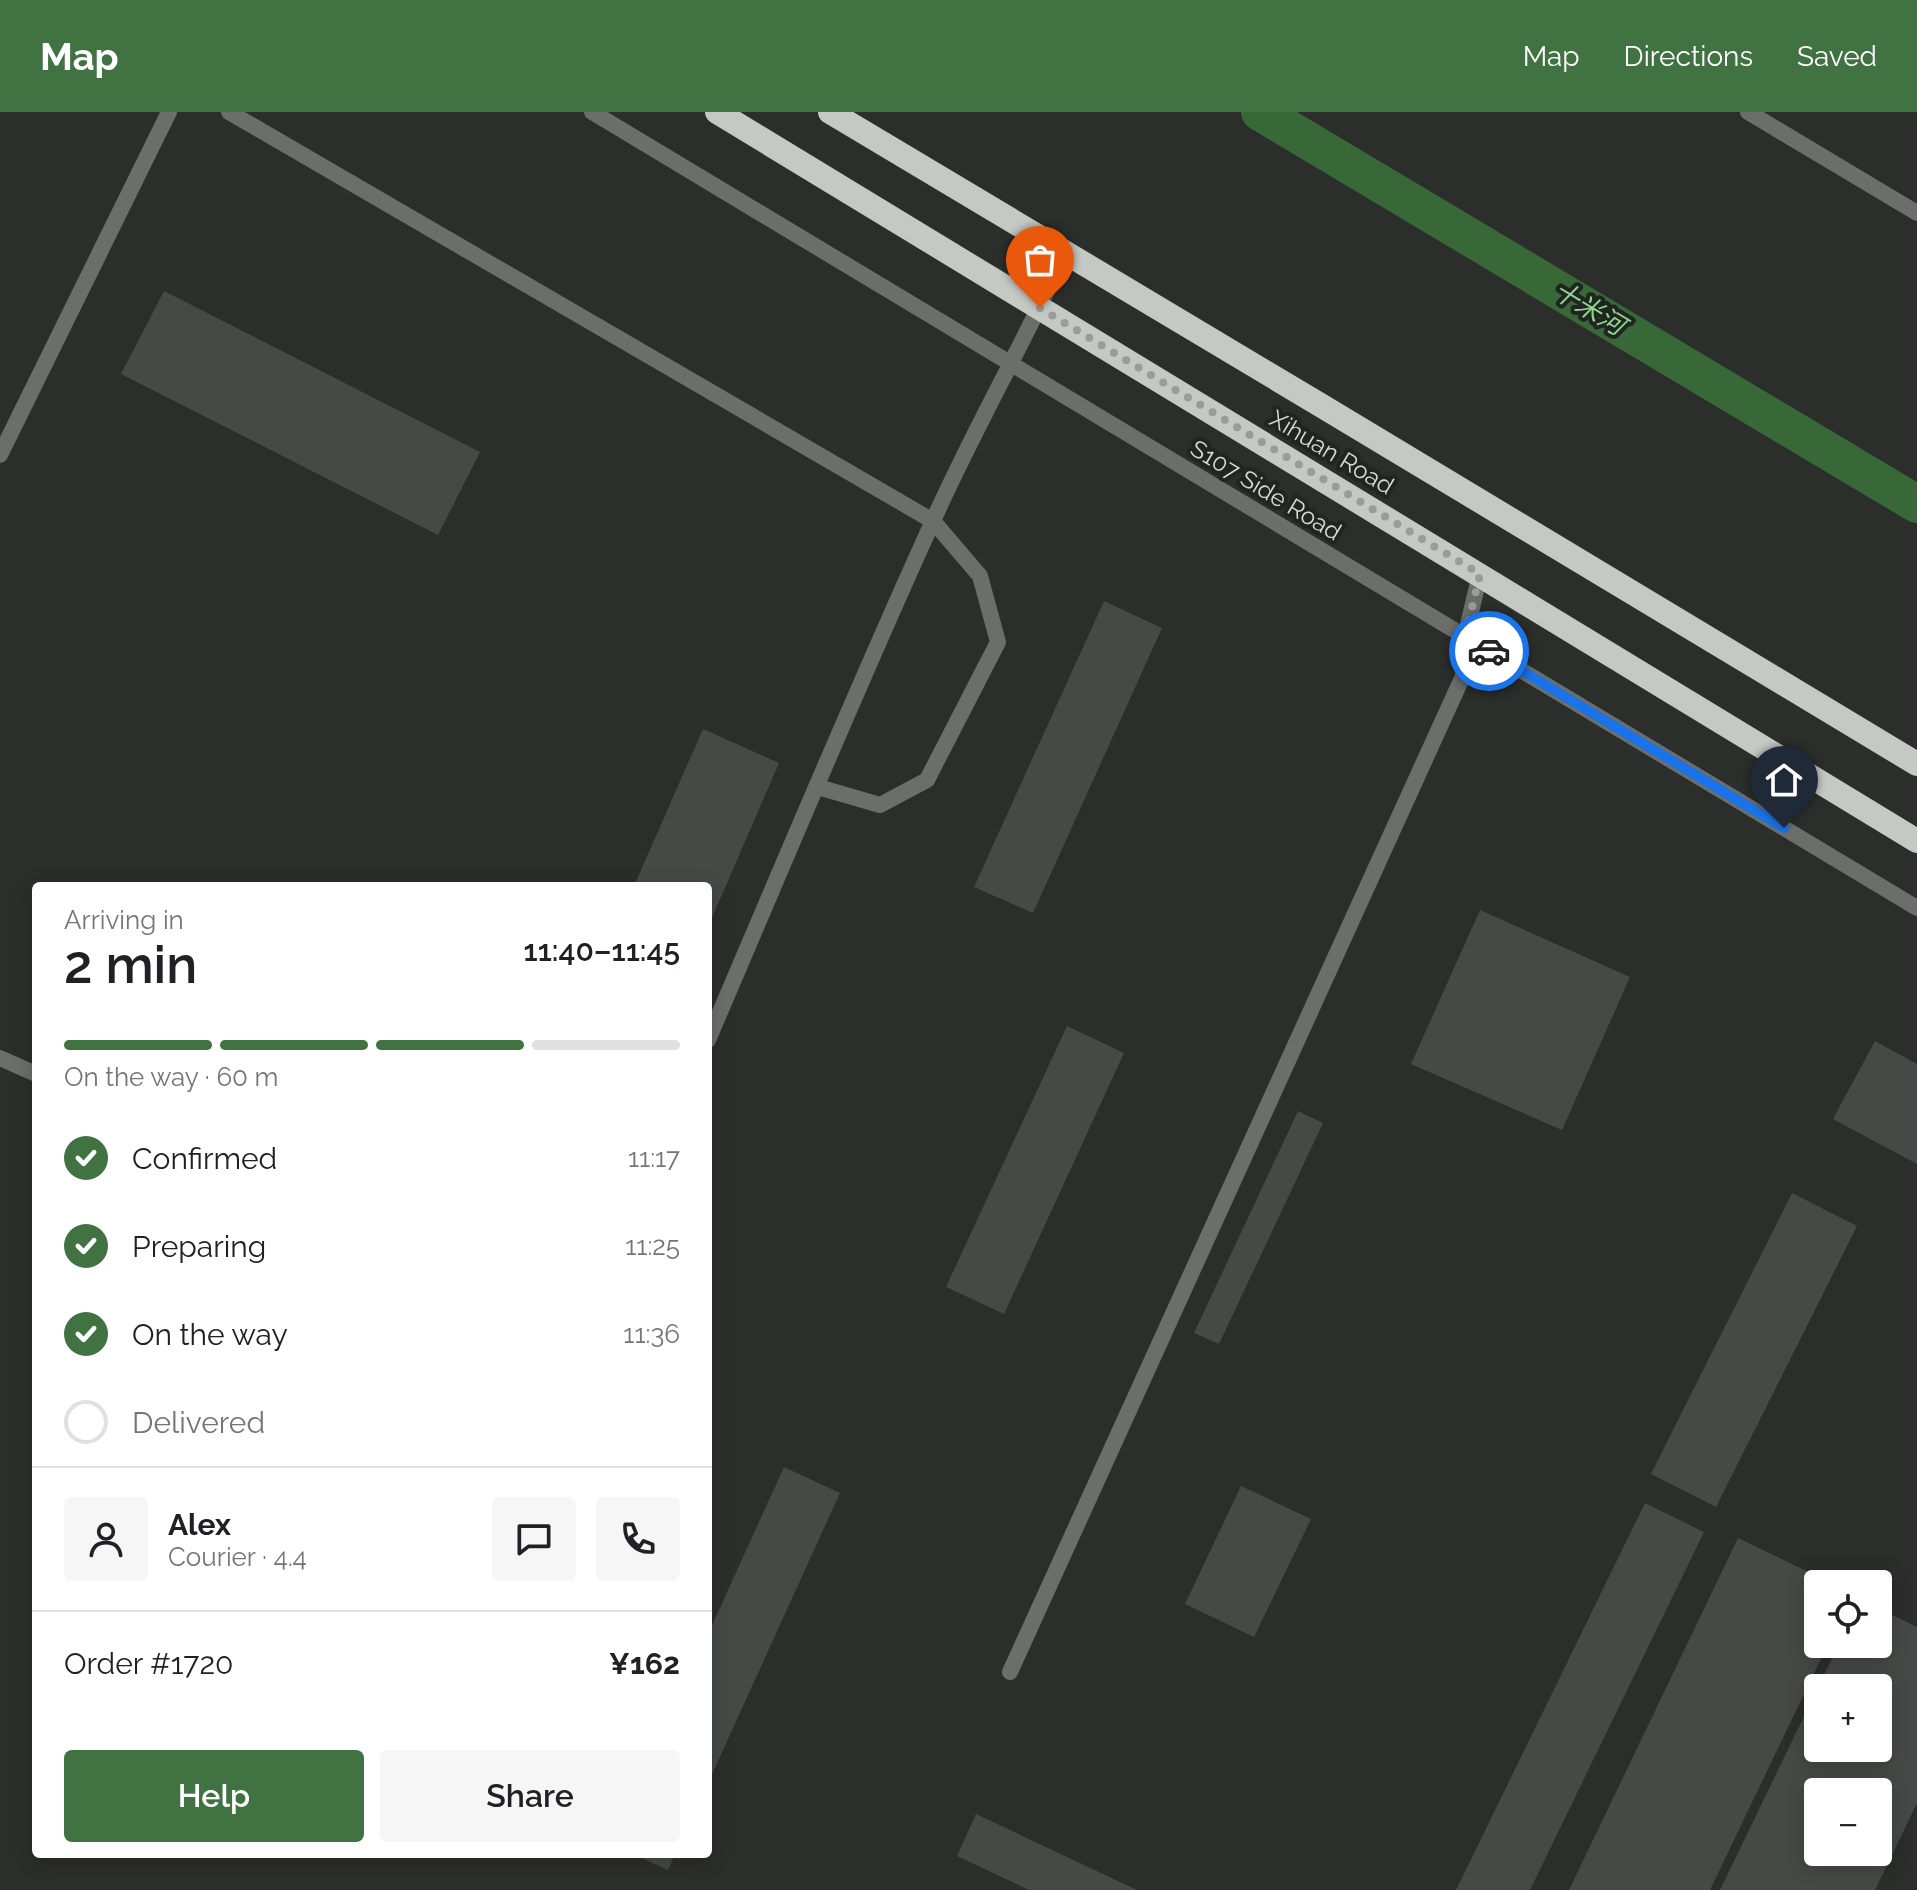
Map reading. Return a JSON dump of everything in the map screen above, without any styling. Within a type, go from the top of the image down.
[{"type":"highway","name":"Xihuan Road","points":[[717,112],[1917,841]]},
{"type":"highway","name":"Xihuan Road","points":[[830,112],[1917,764]]},
{"type":"street","points":[[0,455],[169,112]]},
{"type":"street","points":[[229,112],[933,521],[980,576],[998,642],[927,780],[880,805],[818,787]]},
{"type":"street","name":"S107 Side Road","points":[[592,112],[1917,908]]},
{"type":"street","points":[[1748,112],[1917,213]]},
{"type":"street","points":[[712,1031],[933,521],[1066,251]]},
{"type":"street","points":[[1010,1672],[1463,676],[1465,637],[1480,574]]},
{"type":"street","points":[[0,1058],[32,1072]]},
{"type":"building","points":[[164,291],[480,452],[438,535],[121,374]]},
{"type":"building","points":[[1104,601],[1162,628],[1033,913],[974,887]]},
{"type":"building","points":[[703,729],[779,763],[712,918],[712,882],[636,882]]},
{"type":"building","points":[[1480,910],[1630,977],[1562,1130],[1411,1064]]},
{"type":"building","points":[[1067,1026],[1124,1053],[1004,1314],[946,1287]]},
{"type":"building","points":[[1875,1041],[1917,1064],[1917,1164],[1833,1119]]},
{"type":"building","points":[[1298,1111],[1323,1123],[1219,1344],[1194,1333]]},
{"type":"building","points":[[1792,1193],[1857,1226],[1716,1507],[1651,1474]]},
{"type":"building","points":[[784,1467],[840,1493],[712,1774],[712,1625]]},
{"type":"building","points":[[1241,1486],[1311,1519],[1254,1637],[1185,1604]]},
{"type":"building","points":[[1645,1503],[1704,1532],[1530,1890],[1456,1890]]},
{"type":"building","points":[[1738,1538],[1804,1570],[1804,1658],[1821,1658],[1814,1674],[1804,1674],[1804,1694],[1710,1890],[1569,1890]]},
{"type":"building","points":[[1892,1615],[1917,1627],[1917,1803],[1892,1855],[1892,1778],[1804,1778],[1804,1866],[1887,1866],[1875,1890],[1720,1890],[1804,1716],[1804,1762],[1892,1762],[1892,1674],[1824,1674],[1832,1658],[1892,1658]]},
{"type":"building","points":[[976,1814],[1137,1890],[1029,1890],[957,1856]]},
{"type":"building","points":[[642,1858],[673,1858],[668,1870]]},
{"type":"waterway","name":"十米河","points":[[1260,112],[1917,504]]},
{"type":"way so far","points":[[1040,308],[1480,574],[1465,637],[1489,651]]},
{"type":"route","points":[[1489,651],[1784,828]]}]
